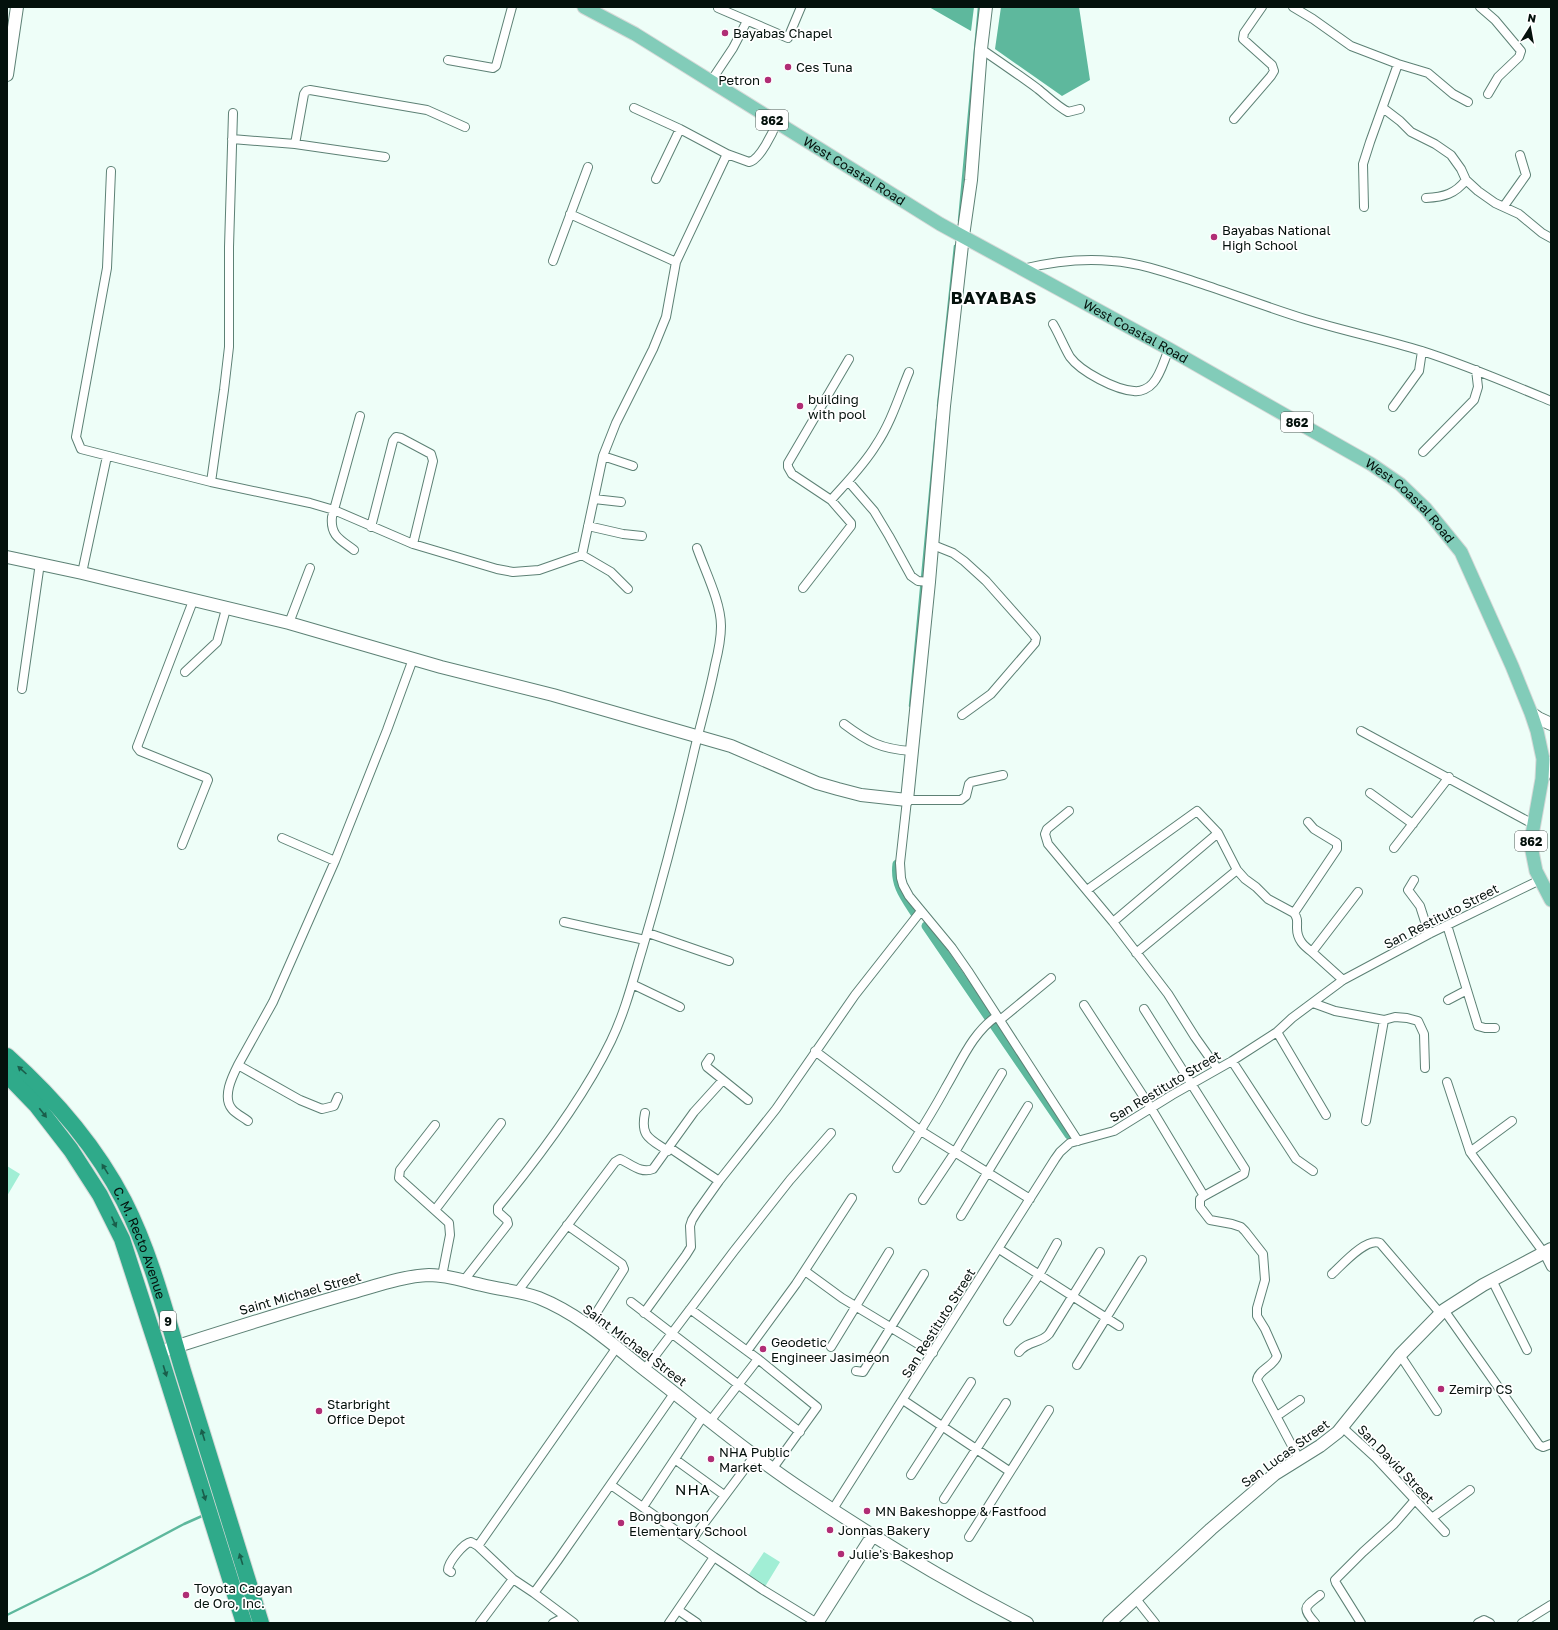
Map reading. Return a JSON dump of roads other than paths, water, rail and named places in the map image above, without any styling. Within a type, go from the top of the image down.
[{"type":"highway","name":"C. M. Recto Avenue","points":[[7,1056],[55,1102],[96,1154],[124,1201],[141,1240],[176,1346],[257,1622]]},
{"type":"highway","name":"C. M. Recto Avenue","points":[[7,1074],[37,1106],[80,1163],[100,1195],[122,1239],[244,1623]]},
{"type":"main road","name":"West Coastal Road","points":[[584,7],[635,34],[859,175],[963,236],[1169,349],[1371,464],[1400,484],[1426,510],[1461,552],[1509,659],[1531,713],[1543,759],[1542,779]]},
{"type":"main road","name":"862","points":[[1542,779],[1533,824],[1532,851],[1540,880],[1551,900]]},
{"type":"street","points":[[7,75],[17,7]]},
{"type":"street","points":[[448,60],[493,68],[496,66],[512,7]]},
{"type":"street","points":[[718,8],[788,38],[801,7]]},
{"type":"street","points":[[986,7],[981,49],[971,180],[963,236],[944,406],[932,545],[924,581],[907,751],[907,800],[900,863],[901,878],[909,896],[952,948],[995,1019],[1078,1141]]},
{"type":"street","points":[[1234,118],[1272,76],[1274,71],[1272,65],[1243,39],[1244,33],[1262,7]]},
{"type":"street","points":[[1293,7],[1314,19],[1351,46],[1398,64],[1428,73],[1453,94],[1468,102]]},
{"type":"street","points":[[1480,7],[1495,20],[1521,52],[1519,57],[1498,77],[1488,94]]},
{"type":"street","points":[[710,81],[733,48],[747,21]]},
{"type":"street","points":[[981,49],[1068,112],[1080,109]]},
{"type":"street","points":[[1364,207],[1363,164],[1398,64]]},
{"type":"street","points":[[295,144],[304,94],[306,91],[310,90],[426,110],[465,127]]},
{"type":"street","points":[[634,108],[680,129],[745,162],[752,162],[773,135],[777,122]]},
{"type":"street","points":[[1383,108],[1411,132],[1435,144],[1451,155],[1459,166],[1466,180],[1496,203],[1519,214],[1551,238]]},
{"type":"street","points":[[211,482],[229,346],[229,248],[233,113]]},
{"type":"street","points":[[656,179],[680,129]]},
{"type":"street","points":[[232,139],[295,144],[385,157]]},
{"type":"street","points":[[582,555],[603,456],[616,423],[653,350],[666,317],[676,262],[727,154]]},
{"type":"street","points":[[1504,206],[1526,175],[1520,155]]},
{"type":"street","points":[[552,261],[588,167]]},
{"type":"street","points":[[111,171],[107,268],[76,437],[81,449],[211,482],[310,503],[334,510],[413,544],[497,570],[513,572],[539,570],[582,555],[611,572],[628,589]]},
{"type":"street","points":[[1426,198],[1442,197],[1451,194],[1466,180]]},
{"type":"street","points":[[570,214],[676,262]]},
{"type":"street","points":[[1022,269],[1040,265],[1084,261],[1111,261],[1136,264],[1168,273],[1331,327],[1422,351],[1476,370],[1551,401]]},
{"type":"street","points":[[1054,324],[1071,357],[1079,365],[1095,377],[1120,388],[1134,392],[1144,390],[1153,383],[1169,349]]},
{"type":"street","points":[[1393,407],[1419,371],[1422,351]]},
{"type":"street","points":[[803,588],[851,526],[851,522],[831,500],[792,474],[788,467],[788,463],[849,359]]},
{"type":"street","points":[[1423,452],[1474,400],[1478,387],[1476,370]]},
{"type":"street","points":[[831,500],[871,453],[884,432],[909,372]]},
{"type":"street","points":[[354,550],[335,536],[331,527],[334,510],[360,416]]},
{"type":"street","points":[[371,527],[393,441],[396,437],[400,438],[431,454],[433,461],[413,544]]},
{"type":"street","points":[[82,573],[108,456]]},
{"type":"street","points":[[603,456],[633,466]]},
{"type":"street","points":[[848,481],[874,511],[911,576],[924,581]]},
{"type":"street","points":[[594,499],[621,502]]},
{"type":"street","points":[[588,526],[623,534],[642,536]]},
{"type":"street","points":[[932,545],[954,553],[964,561],[986,582],[1036,638],[1034,643],[991,694],[962,715]]},
{"type":"street","points":[[465,1279],[508,1224],[507,1220],[498,1212],[498,1207],[528,1170],[586,1086],[611,1042],[632,984],[680,813],[697,737],[712,681],[721,628],[717,604],[697,548]]},
{"type":"street","points":[[7,557],[40,563],[288,623],[413,659],[553,695],[731,746],[817,783],[838,790],[861,795],[907,800],[961,800],[966,796],[971,782],[1003,775]]},
{"type":"street","points":[[22,689],[40,563]]},
{"type":"street","points":[[288,623],[310,568]]},
{"type":"street","points":[[182,845],[208,780],[207,778],[140,751],[137,747],[193,601]]},
{"type":"street","points":[[185,672],[217,642],[226,609]]},
{"type":"street","points":[[248,1121],[232,1110],[228,1101],[229,1087],[238,1065],[273,1002],[334,861],[387,730],[413,659]]},
{"type":"street","points":[[1531,713],[1551,724]]},
{"type":"street","points":[[844,724],[870,742],[907,751]]},
{"type":"street","points":[[1361,731],[1449,777],[1533,824]]},
{"type":"street","points":[[1542,779],[1551,763]]},
{"type":"street","points":[[1394,848],[1449,777]]},
{"type":"street","points":[[1370,793],[1413,824]]},
{"type":"street","points":[[1068,811],[1047,829],[1045,838],[1048,844],[1113,922],[1168,994],[1195,1037],[1217,1068]]},
{"type":"street","points":[[1087,890],[1198,811],[1218,834],[1237,870],[1245,879],[1256,886],[1268,899],[1294,913],[1298,919],[1298,937],[1302,944],[1343,980]]},
{"type":"street","points":[[1294,913],[1338,848],[1337,843],[1314,829],[1308,822]]},
{"type":"street","points":[[1113,922],[1218,834]]},
{"type":"street","points":[[282,838],[334,861]]},
{"type":"street","points":[[1136,953],[1237,870]]},
{"type":"street","points":[[1414,880],[1408,890],[1420,906],[1429,934]]},
{"type":"street","name":"San Restituto Street","points":[[833,1509],[1060,1152],[1070,1143],[1114,1131],[1217,1068],[1232,1061],[1277,1032],[1292,1018],[1343,980],[1429,934],[1540,880]]},
{"type":"street","points":[[1312,952],[1358,892]]},
{"type":"street","points":[[644,1313],[691,1247],[690,1226],[692,1220],[719,1181],[778,1106],[855,995],[921,911]]},
{"type":"street","points":[[564,922],[646,937],[730,961]]},
{"type":"street","points":[[1447,925],[1478,1026],[1495,1028]]},
{"type":"street","points":[[897,1168],[921,1131],[967,1050],[983,1027],[1051,978]]},
{"type":"street","points":[[632,984],[680,1007]]},
{"type":"street","points":[[1448,1000],[1467,990]]},
{"type":"street","points":[[1312,1003],[1335,1011],[1384,1020],[1395,1017],[1418,1021],[1424,1034],[1425,1068]]},
{"type":"street","points":[[1084,1005],[1151,1108],[1204,1196]]},
{"type":"street","points":[[1144,1009],[1245,1170],[1244,1174],[1200,1199],[1200,1207],[1212,1221],[1228,1223],[1241,1227],[1264,1256],[1265,1280],[1257,1308],[1257,1316],[1265,1329],[1277,1356],[1275,1361],[1258,1376],[1257,1379],[1299,1459]]},
{"type":"street","points":[[1366,1121],[1384,1020]]},
{"type":"street","points":[[1277,1032],[1326,1116]]},
{"type":"street","points":[[815,1051],[921,1131],[1030,1199]]},
{"type":"street","points":[[710,1058],[706,1064],[707,1066],[748,1100]]},
{"type":"street","points":[[1232,1061],[1296,1159],[1314,1171]]},
{"type":"street","points":[[238,1065],[300,1100],[322,1109],[334,1106],[338,1097]]},
{"type":"street","points":[[923,1200],[955,1152],[1002,1072]]},
{"type":"street","points":[[518,1291],[618,1160],[638,1169],[649,1171],[658,1165],[694,1112],[723,1080]]},
{"type":"street","points":[[1447,1082],[1470,1152],[1547,1251],[1551,1267]]},
{"type":"street","points":[[961,1216],[1028,1106]]},
{"type":"street","points":[[645,1113],[642,1128],[651,1139],[719,1181]]},
{"type":"street","points":[[1470,1152],[1512,1121]]},
{"type":"street","points":[[435,1210],[501,1123]]},
{"type":"street","points":[[435,1125],[400,1170],[399,1178],[447,1221],[450,1228],[450,1235],[442,1276]]},
{"type":"street","points":[[645,1369],[790,1180],[831,1133]]},
{"type":"street","points":[[747,1351],[805,1271],[852,1198]]},
{"type":"street","points":[[567,1225],[622,1264],[624,1269],[588,1326]]},
{"type":"street","points":[[1332,1274],[1364,1245],[1372,1241],[1380,1243],[1442,1311],[1539,1445],[1543,1447],[1551,1444]]},
{"type":"street","points":[[1008,1321],[1057,1243]]},
{"type":"street","points":[[999,1249],[1119,1326]]},
{"type":"street","name":"San Lucas Street","points":[[1109,1623],[1211,1529],[1275,1474],[1320,1446],[1342,1427],[1400,1355],[1442,1311],[1492,1280],[1547,1251]]},
{"type":"street","points":[[831,1347],[889,1252]]},
{"type":"street","points":[[1019,1352],[1027,1344],[1045,1338],[1073,1297],[1100,1252]]},
{"type":"street","points":[[1078,1365],[1142,1260]]},
{"type":"street","points":[[805,1271],[835,1293],[933,1353]]},
{"type":"street","points":[[856,1371],[863,1372],[924,1274]]},
{"type":"street","name":"Saint Michael Street","points":[[159,1352],[289,1310],[382,1284],[423,1276],[442,1276],[465,1279],[481,1285],[518,1291],[547,1302],[588,1326],[618,1347],[755,1455],[806,1492],[953,1584],[1027,1623]]},
{"type":"street","points":[[1492,1280],[1527,1350]]},
{"type":"street","points":[[631,1302],[800,1432]]},
{"type":"street","points":[[690,1309],[758,1359],[817,1406],[773,1468]]},
{"type":"street","points":[[478,1546],[618,1347]]},
{"type":"street","points":[[1400,1355],[1437,1411]]},
{"type":"street","points":[[643,1507],[708,1418],[738,1385],[758,1359]]},
{"type":"street","points":[[911,1475],[971,1382]]},
{"type":"street","points":[[534,1593],[675,1392]]},
{"type":"street","points":[[903,1400],[1009,1471]]},
{"type":"street","points":[[1277,1416],[1300,1400]]},
{"type":"street","points":[[944,1499],[1006,1404]]},
{"type":"street","points":[[969,1537],[1009,1471],[1049,1410]]},
{"type":"street","name":"San David Street","points":[[1342,1427],[1376,1458],[1414,1501],[1445,1532]]},
{"type":"street","points":[[690,1541],[755,1455]]},
{"type":"street","points":[[676,1460],[724,1495]]},
{"type":"street","points":[[611,1485],[690,1541],[817,1623],[873,1534]]},
{"type":"street","points":[[1432,1518],[1470,1490]]},
{"type":"street","points":[[1361,1623],[1336,1583],[1336,1580],[1394,1524],[1414,1501]]},
{"type":"street","points":[[451,1572],[448,1570],[449,1565],[466,1543],[471,1542],[478,1546],[513,1579],[571,1621]]},
{"type":"street","points":[[669,1623],[714,1557]]},
{"type":"street","points":[[480,1623],[513,1579]]},
{"type":"street","points":[[1315,1623],[1306,1613],[1305,1609],[1307,1605],[1320,1595]]},
{"type":"street","points":[[1136,1599],[1155,1623]]},
{"type":"street","points":[[1522,1623],[1551,1605]]},
{"type":"street","points":[[678,1610],[697,1623]]},
{"type":"street","points":[[553,1623],[559,1620],[571,1621]]},
{"type":"street","points":[[1478,1623],[1484,1620],[1490,1623]]},
{"type":"waterway","points":[[959,221],[979,7]]},
{"type":"waterway","points":[[938,406],[955,246]]},
{"type":"waterway","points":[[910,706],[937,419]]},
{"type":"waterway","points":[[897,864],[897,878],[901,891],[916,915]]},
{"type":"waterway","points":[[926,926],[1069,1135]]},
{"type":"waterway","points":[[7,1615],[202,1516]]},
{"type":"place","name":"Bayabas Chapel","points":[[725,33]]},
{"type":"place","name":"Ces Tuna","points":[[788,67]]},
{"type":"place","name":"Petron","points":[[768,80]]},
{"type":"place","name":"Bayabas National High School","points":[[1214,237]]},
{"type":"place","name":"building with pool","points":[[800,406]]},
{"type":"place","name":"Geodetic Engineer Jasimeon","points":[[763,1349]]},
{"type":"place","name":"Zemirp CS","points":[[1441,1389]]},
{"type":"place","name":"Starbright Office Depot","points":[[319,1411]]},
{"type":"place","name":"NHA Public Market","points":[[711,1459]]},
{"type":"place","name":"MN Bakeshoppe & Fastfood","points":[[867,1511]]},
{"type":"place","name":"Bongbongon Elementary School","points":[[621,1523]]},
{"type":"place","name":"Jonnas Bakery","points":[[830,1530]]},
{"type":"place","name":"Julie's Bakeshop","points":[[841,1554]]},
{"type":"place","name":"Toyota Cagayan de Oro, Inc.","points":[[186,1595]]},
{"type":"district","name":"BAYABAS","points":[[994,297]]},
{"type":"district","name":"NHA","points":[[693,1489]]}]
